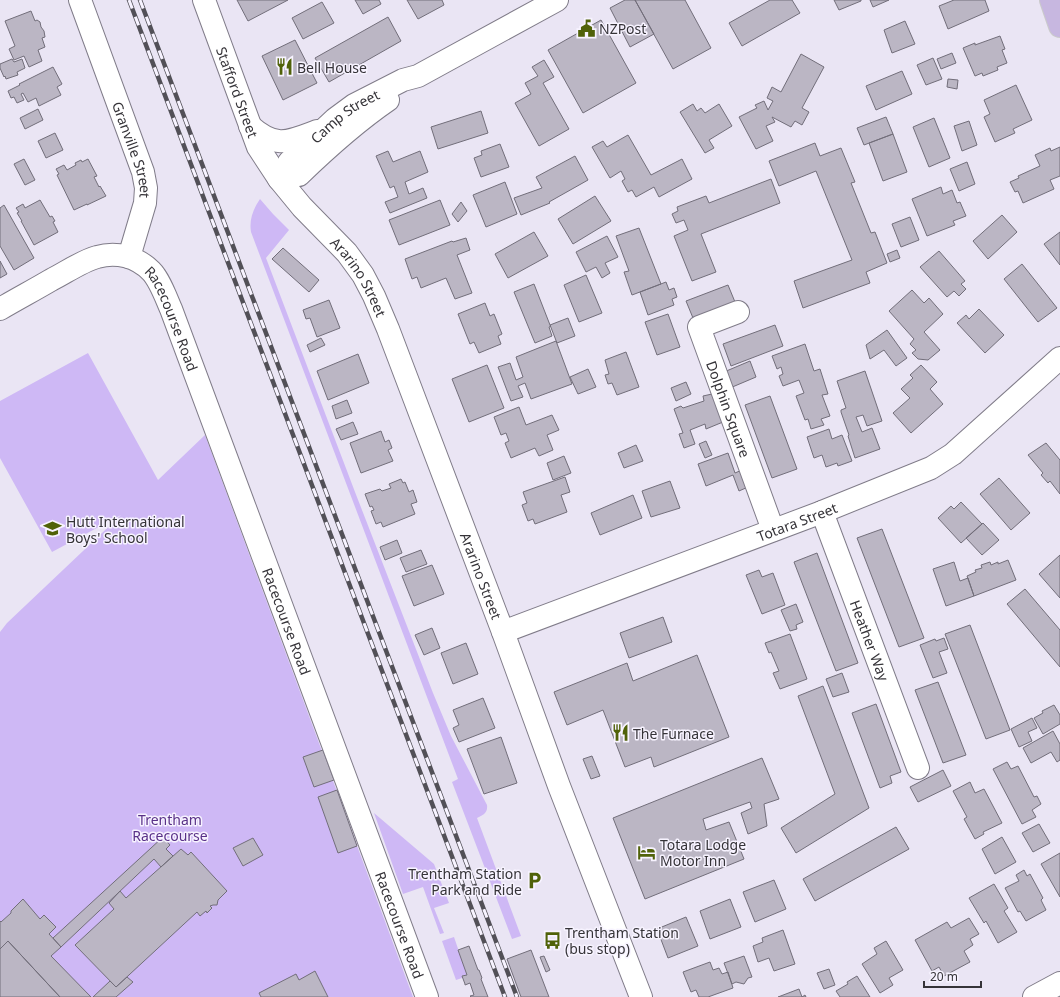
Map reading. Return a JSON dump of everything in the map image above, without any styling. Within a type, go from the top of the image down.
[{"type":"main road","points":[[1051,0],[1060,26]]},
{"type":"street","name":"Granville Street","points":[[80,0],[143,172],[146,188],[145,203],[129,257]]},
{"type":"street","name":"Stafford Street","points":[[204,0],[258,147],[283,176]]},
{"type":"street","name":"Camp Street","points":[[418,76],[406,88],[371,112],[342,135],[299,175],[283,176],[289,162],[335,119],[354,105],[402,80],[418,76],[556,0]]},
{"type":"street","points":[[250,126],[269,139],[282,142],[325,128]]},
{"type":"street","name":"Ararino Street","points":[[283,176],[302,207],[347,253],[363,275],[374,296],[388,329],[503,632],[559,786],[642,997]]},
{"type":"street","points":[[0,309],[97,257],[114,255],[129,257]]},
{"type":"street","name":"Racecourse Road","points":[[129,257],[152,272],[171,309],[427,997]]},
{"type":"street","name":"Dolphin Square","points":[[738,312],[699,327],[773,530]]},
{"type":"street","name":"Totara Street","points":[[503,632],[687,564],[931,468],[953,454],[1060,358]]},
{"type":"street","name":"Heather Way","points":[[822,512],[918,768]]},
{"type":"street","points":[[1034,997],[1060,983]]},
{"type":"green space","points":[[260,199],[289,230],[266,258],[433,693],[451,736],[487,805],[486,812],[477,818],[521,936],[512,939],[452,782],[458,779],[251,232],[252,215]]},
{"type":"green space","name":"Trentham Racecourse","points":[[88,353],[158,480],[205,435],[413,997],[0,997],[0,632],[7,623],[121,515],[52,552],[0,458],[0,401]]},
{"type":"green space","points":[[374,813],[434,864],[449,903],[434,908],[444,933],[440,934],[423,887],[403,894]]},
{"type":"green space","points":[[454,937],[467,975],[456,980],[442,941]]},
{"type":"building","points":[[237,0],[288,0],[248,21]]},
{"type":"building","points":[[355,0],[379,0],[381,4],[363,14]]},
{"type":"building","points":[[407,0],[442,0],[444,5],[418,19]]},
{"type":"building","points":[[625,0],[635,0],[654,34],[630,47],[610,8]]},
{"type":"building","points":[[635,0],[685,0],[711,48],[673,69]]},
{"type":"building","points":[[770,0],[792,0],[800,13],[742,46],[729,23]]},
{"type":"building","points":[[834,0],[861,0],[861,1],[839,10]]},
{"type":"building","points":[[870,0],[889,0],[873,7]]},
{"type":"building","points":[[954,0],[985,0],[989,11],[948,29],[939,6]]},
{"type":"building","points":[[322,2],[334,23],[303,39],[292,18]]},
{"type":"building","points":[[31,11],[35,21],[37,20],[40,22],[44,31],[45,37],[42,38],[45,47],[38,50],[42,61],[29,67],[24,56],[14,60],[9,49],[15,46],[5,21]]},
{"type":"building","points":[[388,17],[401,41],[329,82],[315,58]]},
{"type":"building","points":[[601,20],[636,83],[583,113],[548,50]]},
{"type":"building","points":[[905,21],[915,44],[892,53],[884,30]]},
{"type":"building","points":[[1000,36],[1005,49],[1002,50],[1007,63],[997,67],[998,70],[983,76],[982,73],[975,76],[963,48]]},
{"type":"building","points":[[295,40],[317,83],[283,100],[262,56]]},
{"type":"building","points":[[952,53],[956,63],[941,69],[937,59]]},
{"type":"building","points":[[801,54],[824,67],[802,108],[809,112],[802,125],[795,121],[791,127],[772,117],[775,122],[766,126],[773,141],[756,149],[739,117],[757,108],[755,105],[764,101],[768,110],[773,101],[767,98],[772,87],[781,92]]},
{"type":"building","points":[[933,58],[942,79],[926,85],[917,65]]},
{"type":"building","points":[[12,59],[14,62],[22,59],[25,68],[17,72],[18,75],[6,79],[0,68],[0,64]]},
{"type":"building","points":[[544,60],[554,77],[543,83],[569,129],[539,146],[515,103],[531,94],[525,83],[538,76],[532,67]]},
{"type":"building","points":[[53,67],[62,84],[57,87],[61,95],[39,106],[36,98],[28,102],[23,93],[21,94],[24,100],[17,103],[14,97],[11,98],[8,91]]},
{"type":"building","points":[[902,71],[912,94],[876,110],[866,86]]},
{"type":"building","points":[[948,79],[958,80],[957,89],[947,87]]},
{"type":"building","points":[[1016,85],[1032,120],[1013,129],[1015,133],[995,142],[984,117],[990,114],[984,100]]},
{"type":"building","points":[[693,104],[697,111],[701,108],[705,113],[719,104],[732,126],[709,140],[714,148],[705,153],[680,112]]},
{"type":"building","points":[[38,109],[43,120],[25,129],[20,118]]},
{"type":"building","points":[[481,111],[488,133],[438,149],[431,127]]},
{"type":"building","points":[[886,117],[893,134],[864,145],[857,128]]},
{"type":"building","points":[[934,118],[950,158],[929,167],[913,127]]},
{"type":"building","points":[[969,121],[977,145],[962,151],[954,126]]},
{"type":"building","points":[[55,133],[63,150],[46,158],[38,141]]},
{"type":"building","points":[[893,134],[907,172],[883,181],[869,143]]},
{"type":"building","points":[[628,135],[651,175],[682,159],[692,179],[659,197],[654,187],[636,197],[632,190],[628,192],[622,181],[625,179],[621,171],[610,178],[592,147],[603,141],[607,147]]},
{"type":"building","points":[[815,143],[820,156],[841,148],[855,182],[851,183],[871,233],[875,232],[887,263],[866,272],[870,283],[803,308],[794,281],[852,260],[816,171],[779,186],[769,161]]},
{"type":"building","points":[[500,144],[509,167],[481,177],[474,158],[482,155],[481,151]]},
{"type":"building","points":[[1060,147],[1060,176],[1050,180],[1054,189],[1023,203],[1018,191],[1015,192],[1010,182],[1019,178],[1018,176],[1040,166],[1035,155],[1050,148],[1051,151]]},
{"type":"building","points":[[388,151],[393,162],[420,151],[428,172],[405,182],[409,194],[423,188],[427,198],[390,213],[385,202],[398,197],[394,186],[390,188],[376,156]]},
{"type":"building","points":[[575,156],[588,180],[549,202],[550,203],[521,215],[514,198],[542,188],[536,177]]},
{"type":"building","points":[[24,159],[35,180],[25,185],[14,164]]},
{"type":"building","points":[[88,159],[97,176],[94,177],[106,196],[74,210],[57,175],[59,174],[56,169],[64,165],[67,170],[76,165],[75,163]]},
{"type":"building","points":[[967,162],[975,184],[959,191],[950,169]]},
{"type":"building","points":[[771,179],[780,203],[701,234],[716,272],[692,281],[674,236],[688,230],[684,220],[676,223],[672,214],[678,211],[677,207],[706,196],[709,203]]},
{"type":"building","points":[[505,182],[517,214],[486,227],[473,195]]},
{"type":"building","points":[[941,187],[943,194],[952,190],[957,203],[960,202],[966,216],[953,221],[955,225],[927,236],[912,199]]},
{"type":"building","points":[[595,196],[611,221],[573,244],[558,219]]},
{"type":"building","points":[[40,200],[50,217],[52,216],[55,221],[53,222],[58,232],[34,245],[17,213],[19,212],[16,208],[23,204],[25,208]]},
{"type":"building","points":[[440,200],[450,225],[399,245],[389,220]]},
{"type":"building","points":[[461,202],[467,211],[458,222],[452,214]]},
{"type":"building","points":[[4,205],[34,258],[14,270],[0,246],[0,208]]},
{"type":"building","points":[[1002,215],[1017,232],[988,259],[973,241]]},
{"type":"building","points":[[910,217],[919,240],[901,247],[892,224]]},
{"type":"building","points":[[639,228],[661,284],[632,295],[624,272],[629,271],[616,236]]},
{"type":"building","points":[[534,232],[548,256],[508,278],[495,254]]},
{"type":"building","points":[[1060,232],[1060,265],[1044,244]]},
{"type":"building","points":[[607,236],[618,257],[605,263],[610,273],[602,278],[596,267],[586,272],[576,252]]},
{"type":"building","points":[[466,238],[470,250],[457,255],[472,293],[455,299],[446,278],[421,288],[417,277],[412,279],[405,259],[452,241]]},
{"type":"building","points":[[283,248],[319,280],[309,292],[272,259]]},
{"type":"building","points":[[897,250],[900,258],[890,262],[887,254]]},
{"type":"building","points":[[939,251],[965,281],[961,284],[966,289],[959,296],[954,291],[947,297],[920,267]]},
{"type":"building","points":[[0,261],[7,274],[0,278]]},
{"type":"building","points":[[1022,264],[1057,308],[1038,322],[1004,279]]},
{"type":"building","points":[[586,275],[602,313],[579,322],[564,285]]},
{"type":"building","points":[[666,282],[669,290],[674,288],[677,297],[672,299],[674,305],[648,315],[640,292]]},
{"type":"building","points":[[534,284],[551,326],[549,327],[552,336],[535,343],[514,292]]},
{"type":"building","points":[[728,285],[735,302],[693,318],[686,301]]},
{"type":"building","points":[[912,290],[924,303],[929,298],[943,314],[924,332],[940,350],[928,360],[918,359],[912,353],[916,350],[910,344],[914,339],[889,311]]},
{"type":"building","points":[[329,300],[340,328],[317,337],[310,318],[306,319],[303,310]]},
{"type":"building","points":[[485,303],[490,316],[494,314],[502,334],[498,336],[501,344],[479,353],[474,342],[470,344],[458,314]]},
{"type":"building","points":[[979,309],[1004,335],[985,353],[957,323],[966,315],[969,319]]},
{"type":"building","points":[[668,314],[680,347],[657,355],[645,322]]},
{"type":"building","points":[[568,318],[575,336],[557,343],[550,325]]},
{"type":"building","points":[[775,325],[783,346],[731,366],[723,344]]},
{"type":"building","points":[[887,330],[907,358],[896,366],[884,350],[870,359],[866,345]]},
{"type":"building","points":[[321,338],[325,345],[310,352],[307,345]]},
{"type":"building","points":[[556,341],[572,384],[531,399],[525,383],[518,386],[523,397],[511,401],[498,367],[510,363],[516,380],[523,377],[516,357]]},
{"type":"building","points":[[805,344],[814,371],[820,369],[828,394],[822,395],[830,416],[821,419],[824,425],[811,429],[808,419],[805,420],[796,396],[804,393],[799,380],[783,386],[779,376],[783,374],[781,367],[777,369],[772,356]]},
{"type":"building","points":[[626,352],[639,387],[617,395],[612,383],[608,384],[605,375],[609,374],[605,360]]},
{"type":"building","points":[[358,354],[369,383],[328,400],[317,371]]},
{"type":"building","points":[[750,361],[756,377],[730,388],[724,372]]},
{"type":"building","points":[[487,365],[504,408],[469,422],[452,379]]},
{"type":"building","points":[[921,365],[937,382],[930,389],[943,404],[911,433],[893,413],[910,398],[901,389],[913,378],[910,375]]},
{"type":"building","points":[[588,369],[596,387],[578,394],[570,377]]},
{"type":"building","points":[[865,371],[882,421],[867,426],[863,415],[856,417],[862,432],[872,428],[880,449],[855,458],[841,412],[841,410],[846,408],[837,381]]},
{"type":"building","points":[[686,382],[691,394],[676,401],[671,388]]},
{"type":"building","points":[[712,394],[723,422],[706,429],[705,424],[690,430],[695,444],[684,448],[679,434],[683,433],[674,409],[681,406],[683,408],[704,401],[703,396]]},
{"type":"building","points":[[770,396],[797,469],[772,478],[745,405]]},
{"type":"building","points":[[347,400],[352,413],[336,419],[332,406]]},
{"type":"building","points":[[519,407],[526,425],[552,415],[559,430],[547,435],[553,450],[539,456],[535,448],[511,458],[505,443],[509,441],[506,433],[501,435],[494,417]]},
{"type":"building","points":[[353,422],[358,434],[341,440],[336,429]]},
{"type":"building","points":[[829,429],[832,439],[842,435],[852,461],[838,466],[837,463],[826,467],[822,455],[814,458],[807,437]]},
{"type":"building","points":[[381,431],[385,442],[389,440],[392,448],[388,450],[393,461],[361,473],[350,443]]},
{"type":"building","points":[[706,441],[712,455],[705,458],[699,444]]},
{"type":"building","points":[[1046,443],[1060,460],[1060,494],[1050,481],[1048,483],[1041,475],[1043,473],[1028,455]]},
{"type":"building","points":[[636,445],[643,461],[624,468],[618,453]]},
{"type":"building","points":[[728,453],[735,473],[742,470],[748,487],[739,491],[733,475],[706,486],[698,464]]},
{"type":"building","points":[[564,456],[571,473],[553,480],[547,463]]},
{"type":"building","points":[[565,477],[570,492],[561,495],[567,512],[535,524],[533,519],[528,521],[522,505],[527,503],[523,492]]},
{"type":"building","points":[[999,478],[1030,513],[1011,530],[980,494]]},
{"type":"building","points":[[401,479],[403,483],[405,482],[409,492],[413,490],[417,502],[411,504],[415,514],[383,527],[381,522],[376,524],[371,511],[374,510],[372,506],[370,507],[365,494],[380,489],[382,491],[391,488],[389,484]]},
{"type":"building","points":[[670,481],[680,508],[651,517],[642,491]]},
{"type":"building","points":[[633,495],[642,518],[600,535],[591,513]]},
{"type":"building","points":[[961,502],[982,524],[961,543],[938,518],[951,506],[954,509]]},
{"type":"building","points":[[983,523],[999,540],[982,555],[966,538]]},
{"type":"building","points":[[882,529],[924,638],[899,647],[857,538]]},
{"type":"building","points":[[397,540],[402,553],[385,560],[380,547]]},
{"type":"building","points":[[421,550],[427,564],[406,572],[400,558]]},
{"type":"building","points":[[817,553],[858,663],[836,671],[794,562]]},
{"type":"building","points":[[1060,555],[1060,598],[1039,574]]},
{"type":"building","points":[[1008,560],[1016,580],[974,596],[967,576],[976,572],[975,570],[982,568],[981,565],[990,562],[991,565],[998,562],[998,564]]},
{"type":"building","points":[[954,562],[960,581],[968,578],[974,596],[946,606],[933,569]]},
{"type":"building","points":[[432,565],[444,594],[414,606],[402,576]]},
{"type":"building","points":[[759,570],[762,577],[773,573],[785,605],[762,614],[746,575]]},
{"type":"building","points":[[1025,589],[1060,630],[1060,667],[1007,604]]},
{"type":"building","points":[[796,604],[803,622],[796,625],[797,629],[790,631],[781,610]]},
{"type":"building","points":[[663,617],[672,642],[629,658],[620,633]]},
{"type":"building","points":[[970,625],[1010,730],[986,739],[945,634]]},
{"type":"building","points":[[432,628],[440,648],[424,655],[415,635]]},
{"type":"building","points":[[790,634],[807,679],[780,689],[773,673],[779,671],[771,652],[769,653],[765,643]]},
{"type":"building","points":[[944,638],[948,649],[939,652],[947,673],[933,678],[920,645],[935,639],[936,641]]},
{"type":"building","points":[[466,643],[478,674],[453,684],[441,653]]},
{"type":"building","points":[[697,655],[729,737],[654,767],[651,757],[625,767],[603,710],[567,725],[554,692],[627,663],[633,681]]},
{"type":"building","points":[[842,673],[849,692],[833,697],[826,679]]},
{"type":"building","points":[[938,682],[966,755],[943,763],[915,690]]},
{"type":"building","points":[[823,686],[869,808],[796,853],[781,828],[835,794],[798,696]]},
{"type":"building","points":[[483,698],[495,728],[459,742],[453,728],[459,725],[453,710]]},
{"type":"building","points":[[876,704],[901,772],[890,776],[892,783],[880,788],[852,713]]},
{"type":"building","points":[[1054,705],[1060,715],[1060,724],[1043,734],[1034,718],[1043,713],[1042,711]]},
{"type":"building","points":[[1032,718],[1037,728],[1028,732],[1032,741],[1019,747],[1011,729]]},
{"type":"building","points":[[1053,731],[1060,744],[1060,760],[1057,762],[1051,752],[1031,763],[1023,748]]},
{"type":"building","points":[[501,737],[517,783],[484,794],[467,749]]},
{"type":"building","points":[[323,750],[334,780],[314,787],[303,757]]},
{"type":"building","points":[[592,756],[600,776],[591,779],[583,759]]},
{"type":"building","points":[[762,758],[779,799],[764,804],[767,826],[748,834],[741,813],[752,808],[750,802],[703,819],[706,830],[729,822],[744,859],[645,899],[613,818]]},
{"type":"building","points":[[1007,762],[1011,769],[1018,766],[1034,797],[1037,796],[1041,804],[1032,810],[1036,817],[1022,824],[993,769]]},
{"type":"building","points":[[943,770],[951,786],[918,802],[910,787]]},
{"type":"building","points":[[970,782],[975,793],[984,789],[1002,823],[983,832],[984,834],[975,839],[964,819],[967,817],[953,791]]},
{"type":"building","points":[[337,790],[357,846],[338,853],[318,797]]},
{"type":"building","points":[[1039,824],[1050,843],[1033,852],[1022,833]]},
{"type":"building","points":[[896,827],[909,849],[815,901],[803,879]]},
{"type":"building","points":[[163,837],[170,845],[166,849],[173,856],[161,867],[154,859],[61,947],[53,938]]},
{"type":"building","points":[[1002,837],[1016,862],[995,874],[982,849]]},
{"type":"building","points":[[253,838],[263,855],[243,866],[233,848]]},
{"type":"building","points":[[181,849],[188,855],[191,852],[227,891],[218,900],[217,905],[210,906],[212,908],[207,913],[206,911],[200,916],[197,912],[116,987],[75,945],[114,909],[109,903],[120,891],[126,898]]},
{"type":"building","points":[[1060,853],[1060,897],[1041,864]]},
{"type":"building","points":[[1024,870],[1027,876],[1030,874],[1043,898],[1041,900],[1046,910],[1026,921],[1020,911],[1018,912],[1005,888],[1019,881],[1016,875]]},
{"type":"building","points":[[774,880],[786,909],[755,922],[743,892]]},
{"type":"building","points":[[994,884],[1008,908],[1004,911],[1017,932],[998,943],[986,921],[984,923],[969,898]]},
{"type":"building","points":[[23,899],[40,919],[44,915],[56,927],[49,934],[61,947],[51,956],[91,997],[60,997],[8,941],[0,949],[0,921],[1,922],[11,913],[11,911]]},
{"type":"building","points":[[730,899],[741,927],[710,939],[700,911]]},
{"type":"building","points":[[686,917],[698,946],[668,958],[657,929]]},
{"type":"building","points":[[969,918],[979,934],[970,939],[973,945],[964,951],[970,962],[944,976],[939,967],[932,971],[915,940],[947,922],[951,928]]},
{"type":"building","points":[[783,930],[795,964],[774,971],[769,958],[758,962],[753,946],[763,942],[762,938]]},
{"type":"building","points":[[8,941],[60,997],[0,997],[0,949]]},
{"type":"building","points":[[886,941],[903,970],[889,978],[893,985],[880,993],[862,964],[877,954],[874,948]]},
{"type":"building","points":[[469,946],[488,997],[471,997],[470,996],[474,995],[470,983],[465,985],[462,976],[467,975],[458,950]]},
{"type":"building","points":[[531,950],[549,997],[521,997],[507,959]]},
{"type":"building","points":[[544,956],[550,970],[546,972],[540,957]]},
{"type":"building","points":[[744,956],[752,977],[748,978],[744,984],[736,982],[732,984],[724,963]]},
{"type":"building","points":[[710,962],[713,970],[719,968],[722,974],[728,972],[733,988],[708,997],[699,997],[696,990],[691,992],[683,972]]},
{"type":"building","points":[[829,969],[835,985],[824,989],[817,973]]},
{"type":"building","points":[[315,971],[328,997],[261,997],[259,993],[296,974],[299,980]]},
{"type":"building","points":[[857,976],[870,997],[840,997],[836,991],[848,984],[847,982]]},
{"type":"building","points":[[127,977],[133,982],[116,997],[93,997],[110,981],[116,987]]},
{"type":"building","points":[[799,989],[802,997],[778,997]]},
{"type":"railway","points":[[129,0],[505,997]]},
{"type":"railway","points":[[140,0],[517,997]]},
{"type":"place","name":"NZPost","points":[[586,28]]},
{"type":"place","name":"Bell House","points":[[284,67]]},
{"type":"place","name":"Hutt International Boys' School","points":[[53,529]]},
{"type":"place","name":"The Furnace","points":[[620,733]]},
{"type":"place","name":"Totara Lodge Motor Inn","points":[[647,852]]},
{"type":"place","name":"Trentham Station Park and Ride","points":[[535,881]]},
{"type":"place","name":"Trentham Station (bus stop)","points":[[552,940]]}]
